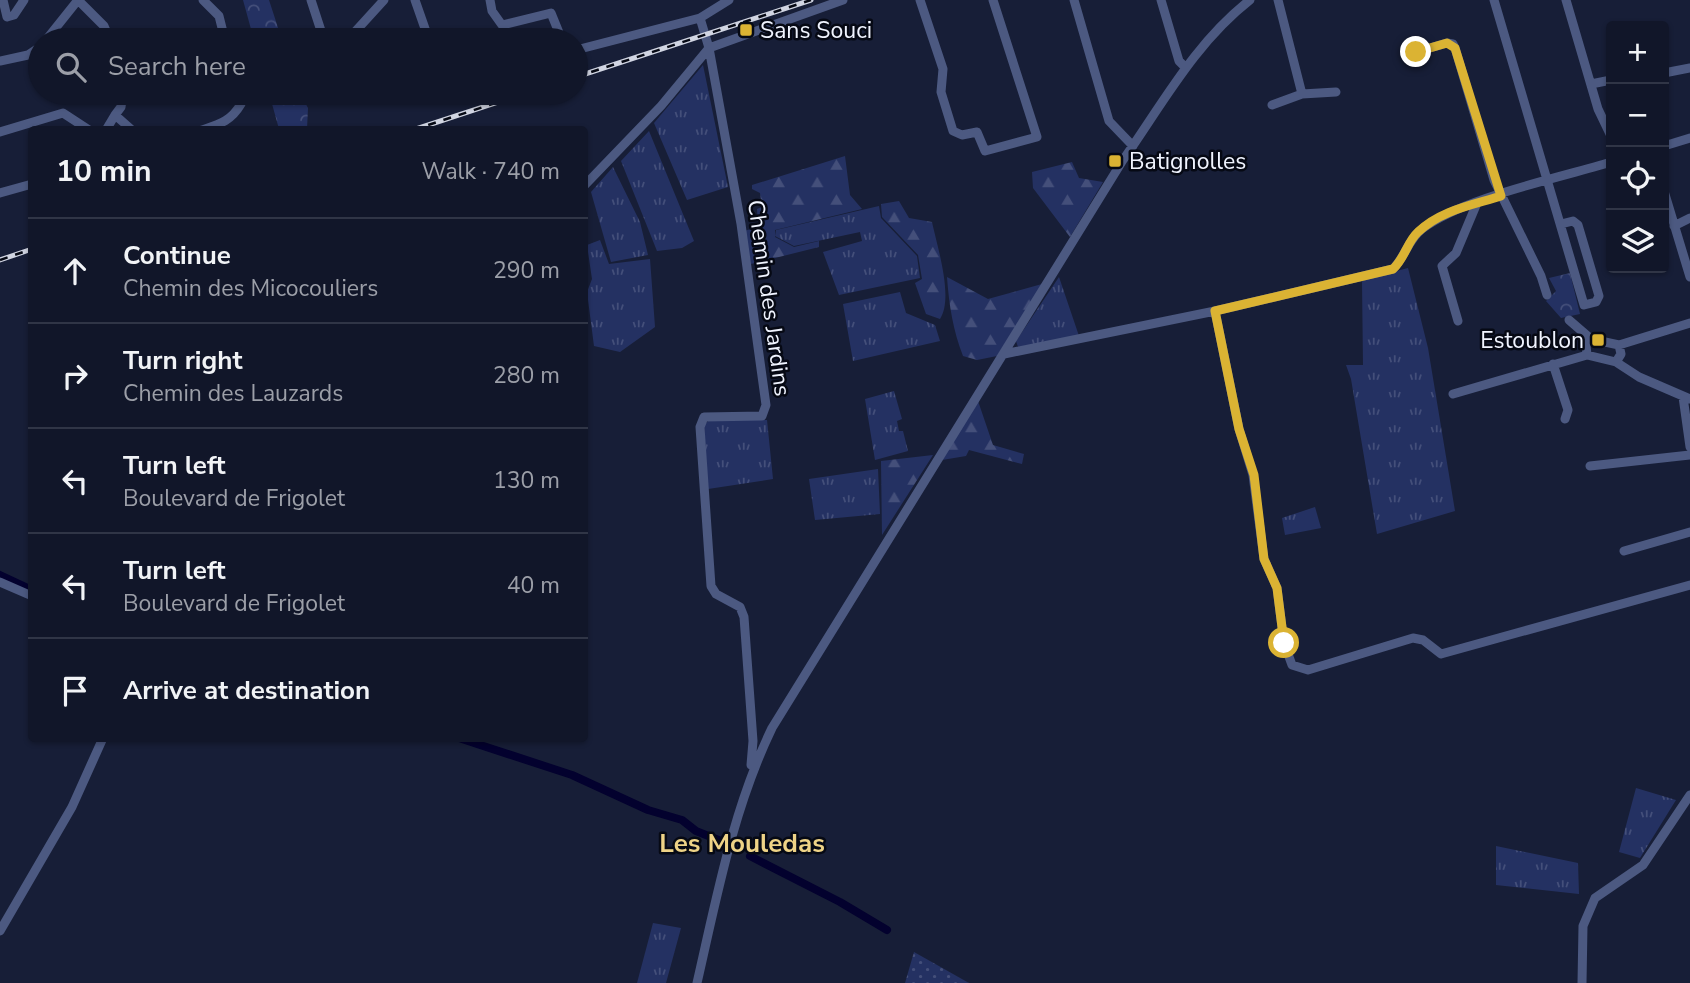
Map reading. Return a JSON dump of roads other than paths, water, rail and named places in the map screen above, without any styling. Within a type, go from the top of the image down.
[{"type":"street","points":[[3,0],[7,17],[14,15],[24,0]]},
{"type":"street","points":[[56,28],[78,0],[105,28]]},
{"type":"street","points":[[203,0],[219,16],[222,28]]},
{"type":"street","points":[[311,0],[320,28]]},
{"type":"street","points":[[358,28],[384,0]]},
{"type":"street","points":[[415,0],[425,28]]},
{"type":"street","points":[[490,0],[492,11],[502,25],[551,13],[557,28]]},
{"type":"street","points":[[588,47],[700,18],[730,0]]},
{"type":"street","points":[[588,182],[661,106],[709,48],[843,0]]},
{"type":"street","points":[[920,0],[943,69],[941,92],[953,131],[962,135],[977,132],[985,151],[1037,137],[993,0]]},
{"type":"street","points":[[1074,0],[1109,121],[1133,146]]},
{"type":"street","points":[[1161,0],[1179,61],[1185,67]]},
{"type":"street","points":[[697,983],[732,828],[751,774],[772,728],[1169,91],[1210,37],[1250,0]]},
{"type":"street","points":[[1278,0],[1302,94]]},
{"type":"street","points":[[1494,0],[1584,305],[1596,302],[1599,296],[1578,225],[1573,221],[1561,224]]},
{"type":"street","points":[[1566,0],[1591,84],[1606,123]]},
{"type":"street","points":[[700,18],[709,48]]},
{"type":"street","points":[[1416,52],[1447,43],[1455,48],[1501,196],[1541,276],[1547,295]]},
{"type":"street","name":"Chemin des Jardins","points":[[709,48],[741,224],[766,405],[762,415],[704,417],[701,427],[711,586],[716,594],[743,610],[751,724],[751,774]]},
{"type":"street","points":[[0,61],[28,55]]},
{"type":"street","points":[[1669,72],[1690,68]]},
{"type":"street","points":[[1591,84],[1606,81]]},
{"type":"street","points":[[1272,105],[1302,94],[1336,92]]},
{"type":"street","points":[[108,126],[121,105]]},
{"type":"street","points":[[214,126],[235,115],[240,105]]},
{"type":"street","points":[[0,132],[63,113],[83,126]]},
{"type":"street","points":[[115,115],[127,126]]},
{"type":"street","points":[[1669,144],[1690,138]]},
{"type":"street","points":[[1004,354],[1215,311],[1393,269],[1402,260],[1418,232],[1446,214],[1606,164]]},
{"type":"street","points":[[0,193],[28,185]]},
{"type":"street","points":[[1458,321],[1442,265],[1456,253],[1477,204]]},
{"type":"street","points":[[1669,208],[1689,273]]},
{"type":"street","points":[[1674,226],[1690,218]]},
{"type":"street","points":[[1215,311],[1239,429],[1254,475],[1264,559],[1277,588],[1284,643],[1292,665],[1308,670],[1413,638],[1423,640],[1441,654],[1690,585]]},
{"type":"street","points":[[1569,320],[1591,338],[1619,345],[1690,323]]},
{"type":"street","points":[[1587,355],[1586,345],[1591,338]]},
{"type":"street","points":[[1616,362],[1621,354],[1619,345]]},
{"type":"street","points":[[1453,394],[1587,355],[1616,362],[1639,377],[1686,398],[1690,447]]},
{"type":"street","points":[[1553,365],[1568,410],[1565,419]]},
{"type":"street","points":[[1590,466],[1690,455]]},
{"type":"street","points":[[1624,551],[1690,532]]},
{"type":"street","points":[[0,582],[28,594]]},
{"type":"street","points":[[751,724],[764,730],[772,728]]},
{"type":"street","points":[[0,931],[72,807],[101,742]]},
{"type":"street","points":[[1582,983],[1583,926],[1595,898],[1643,865],[1690,795]]},
{"type":"waterway","points":[[0,575],[28,588]]},
{"type":"waterway","points":[[471,742],[572,775],[648,810],[682,820],[696,831],[721,841]]},
{"type":"waterway","points":[[750,856],[840,902],[887,930]]},
{"type":"railway","points":[[588,73],[811,0]]},
{"type":"railway","points":[[425,126],[489,105]]},
{"type":"railway","points":[[0,260],[28,250]]},
{"type":"place","name":"Sans Souci","points":[[746,30]]},
{"type":"place","name":"Batignolles","points":[[1115,161]]},
{"type":"place","name":"Estoublon","points":[[1598,340]]},
{"type":"district","name":"Les Mouledas","points":[[742,843]]}]
